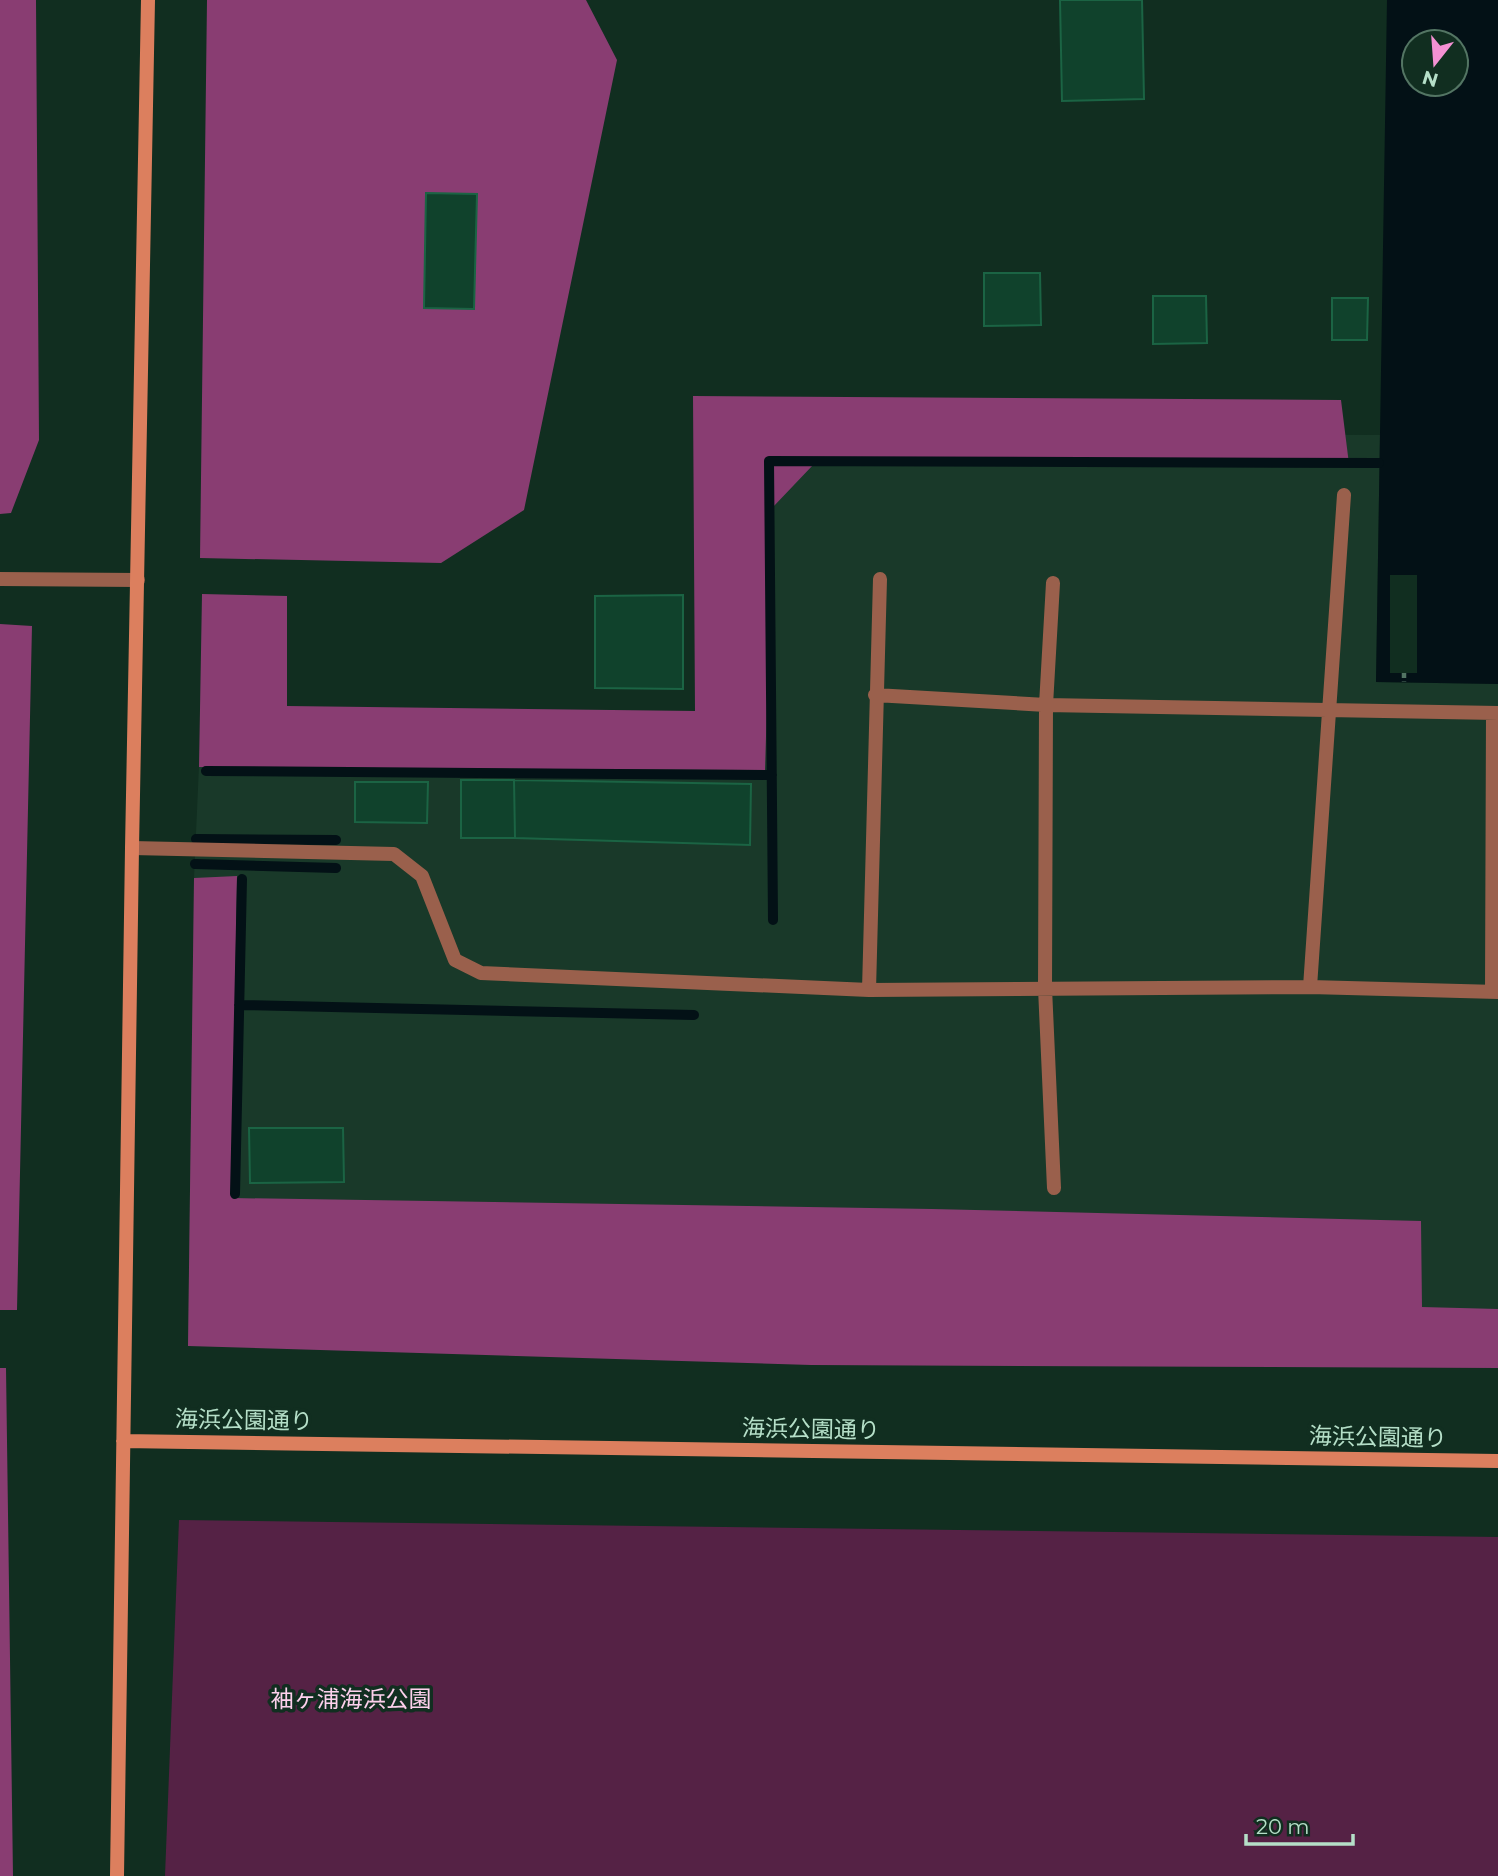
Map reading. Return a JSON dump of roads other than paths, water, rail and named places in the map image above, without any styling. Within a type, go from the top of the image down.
[{"type":"street","points":[[117,1876],[148,0]]},
{"type":"street","name":"海浜公園通り","points":[[123,1441],[1498,1461]]},
{"type":"lane","points":[[1310,987],[1344,495]]},
{"type":"lane","points":[[0,579],[138,580]]},
{"type":"lane","points":[[869,990],[880,579]]},
{"type":"lane","points":[[1052,583],[1046,705],[1045,988],[1055,1188]]},
{"type":"lane","points":[[132,848],[394,854],[422,876],[455,960],[481,973],[869,990],[1310,987],[1495,991],[1495,713],[1046,705],[875,695]]},
{"type":"waterway","points":[[773,920],[769,461],[1379,463]]},
{"type":"waterway","points":[[206,771],[772,775]]},
{"type":"waterway","points":[[196,839],[336,840]]},
{"type":"waterway","points":[[195,864],[336,868]]},
{"type":"waterway","points":[[235,1194],[242,879]]},
{"type":"waterway","points":[[239,1005],[694,1015]]},
{"type":"park label","name":"袖ヶ浦海浜公園","points":[[351,1699]]}]
